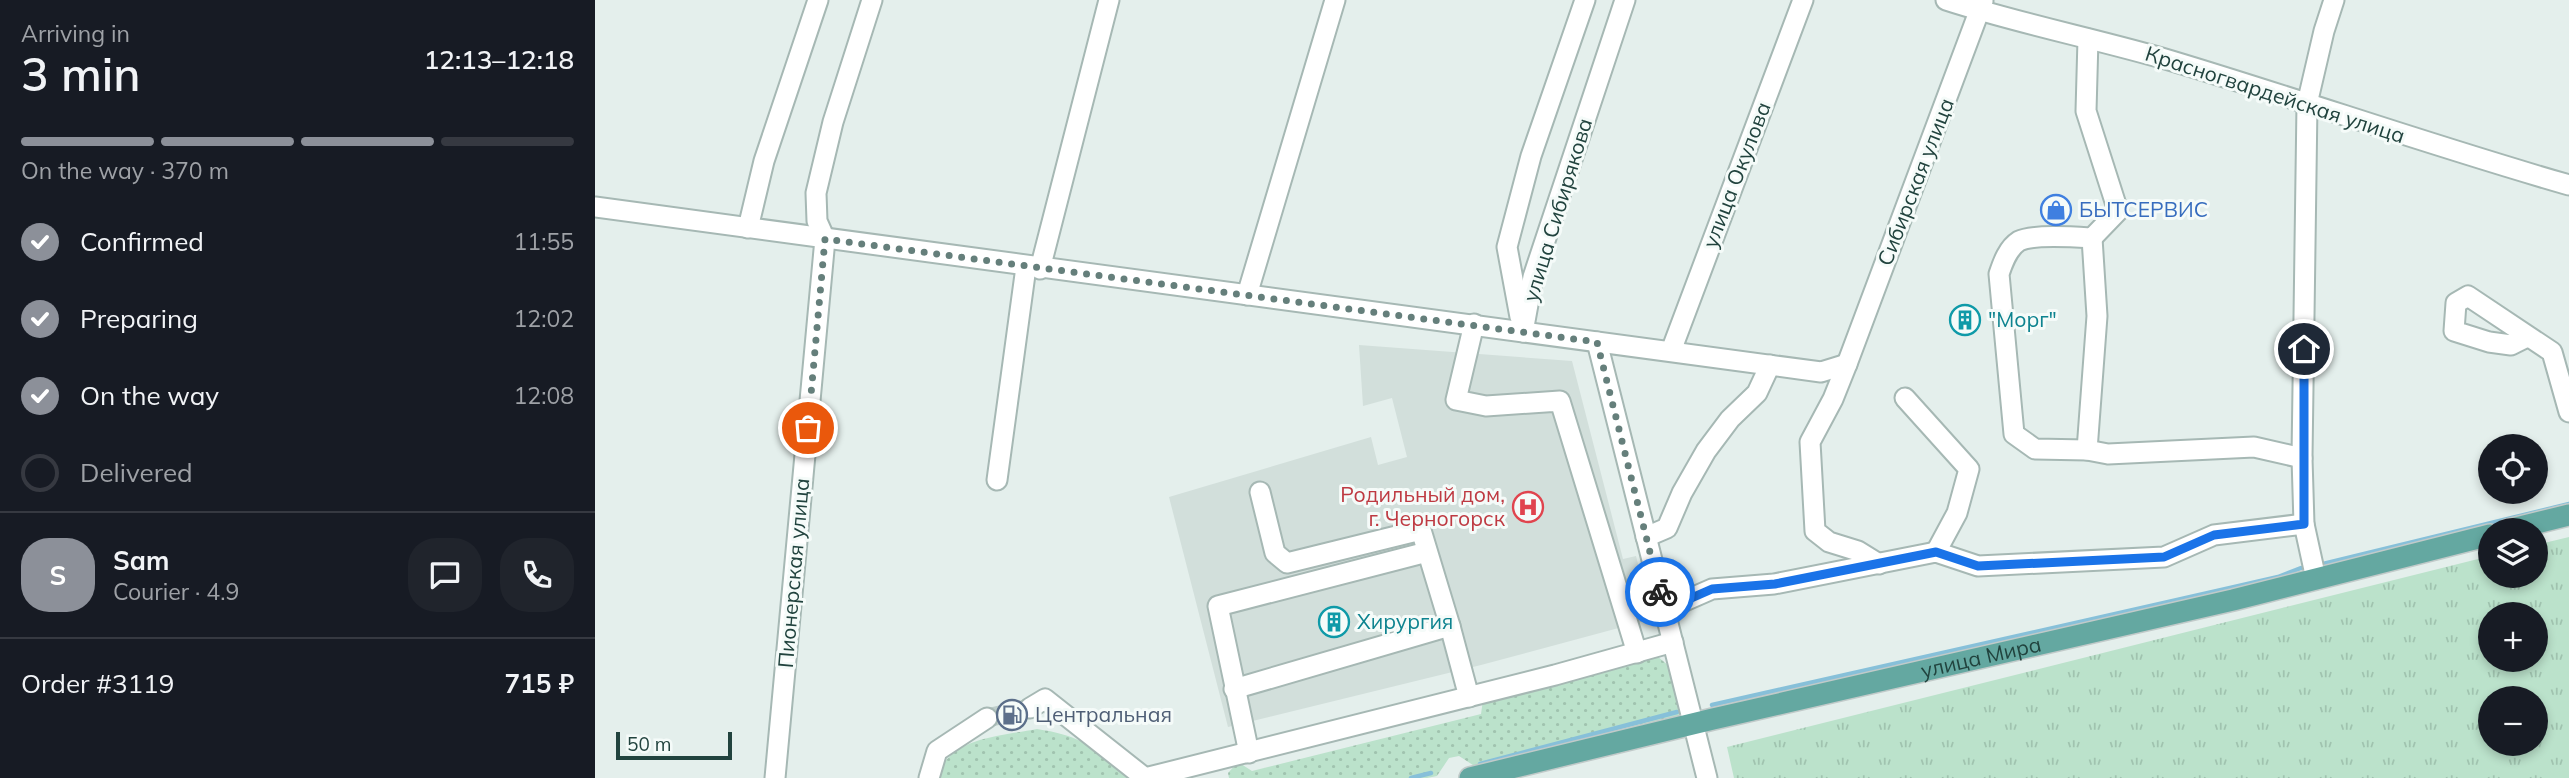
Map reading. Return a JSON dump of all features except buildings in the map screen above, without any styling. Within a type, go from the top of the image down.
[{"type":"main road","points":[[2548,520],[2569,515]]},
{"type":"main road","name":"улица Мира","points":[[1470,778],[2220,603],[2478,538]]},
{"type":"street","points":[[748,228],[764,161],[818,0]]},
{"type":"street","name":"Пионерская улица","points":[[775,778],[825,239],[817,221],[816,193],[833,122],[872,0]]},
{"type":"street","points":[[997,480],[1033,268],[1109,0]]},
{"type":"street","points":[[1247,295],[1335,0]]},
{"type":"street","name":"улица Сибирякова","points":[[1523,332],[1507,247],[1531,156],[1585,0]]},
{"type":"street","name":"улица Сибирякова","points":[[1523,332],[1533,277],[1625,0]]},
{"type":"street","name":"улица Окулова","points":[[1671,351],[1803,0]]},
{"type":"street","name":"Красногвардейская улица","points":[[1946,0],[1982,6],[2116,45],[2345,114],[2396,134],[2569,185]]},
{"type":"street","points":[[2316,579],[2304,524],[2302,458],[2307,104],[2334,0]]},
{"type":"street","name":"Сибирская улица","points":[[1879,564],[1858,551],[1829,542],[1815,531],[1810,442],[1833,399],[1847,364],[1982,6]]},
{"type":"street","points":[[2087,450],[2097,316],[2092,238],[2118,211],[2086,111],[2088,39]]},
{"type":"street","points":[[595,206],[1033,268],[1474,324],[1821,372],[1847,364]]},
{"type":"street","points":[[2092,238],[2057,236],[2020,240],[2006,254],[1999,274],[2014,434],[2035,449],[2087,450],[2108,454],[2254,447],[2302,458]]},
{"type":"street","points":[[1474,324],[1456,400],[1486,406],[1560,401],[1637,653]]},
{"type":"street","points":[[2527,337],[2552,352],[2569,412]]},
{"type":"street","points":[[1597,342],[1707,778]]},
{"type":"street","points":[[1646,537],[1667,528],[1706,451],[1730,419],[1757,393],[1770,365]]},
{"type":"street","points":[[1905,398],[1969,469],[1957,513],[1936,552]]},
{"type":"street","points":[[1260,492],[1275,553],[1287,563],[1421,530],[1469,697]]},
{"type":"street","points":[[1664,610],[1712,589],[1775,584],[1936,552],[1978,566],[2164,557],[2214,535],[2304,524]]},
{"type":"street","points":[[1249,753],[1218,606],[1427,552]]},
{"type":"street","points":[[1234,689],[1450,626]]},
{"type":"street","points":[[1030,708],[1045,699],[1145,778],[1219,770],[1249,753],[1673,642]]},
{"type":"street","points":[[929,778],[937,751],[986,718]]},
{"type":"shaded area","points":[[1359,345],[1572,361],[1623,559],[1636,556],[1652,619],[1481,665],[1228,727],[1169,497],[1371,437],[1378,465],[1407,457],[1392,398],[1363,406]]},
{"type":"green space","points":[[2569,537],[2569,778],[1734,778],[1727,747],[2478,559],[2478,588],[2548,588],[2548,542]]},
{"type":"green space","points":[[1657,656],[1669,666],[1683,716],[1476,767],[1459,756],[1449,758],[1437,776],[1427,778],[1229,778],[1228,773],[1238,762],[1252,771],[1481,714],[1483,700]]},
{"type":"green space","points":[[1037,729],[1079,740],[1134,778],[937,778],[943,764],[964,746],[992,737]]},
{"type":"waterway","points":[[2323,564],[2569,504]]},
{"type":"waterway","points":[[1712,705],[2278,577],[2301,568]]},
{"type":"waterway","points":[[1480,764],[1677,712]]},
{"type":"waterway","points":[[1411,778],[1431,773]]},
{"type":"tunnel","points":[[987,718],[1030,708]]},
{"type":"way so far","points":[[808,428],[825,239],[1597,342],[1660,592]]},
{"type":"place","name":"БЫТСЕРВИС","points":[[2056,210]]},
{"type":"place","name":"\"Морг\"","points":[[1965,320]]},
{"type":"place","name":"Родильный дом, г. Черногорск","points":[[1528,507]]},
{"type":"place","name":"Хирургия","points":[[1334,622]]},
{"type":"place","name":"Центральная","points":[[1012,715]]},
{"type":"route","points":[[1660,592],[1664,610],[1712,589],[1775,584],[1936,552],[1978,566],[2164,557],[2214,535],[2304,524],[2304,349]]}]
